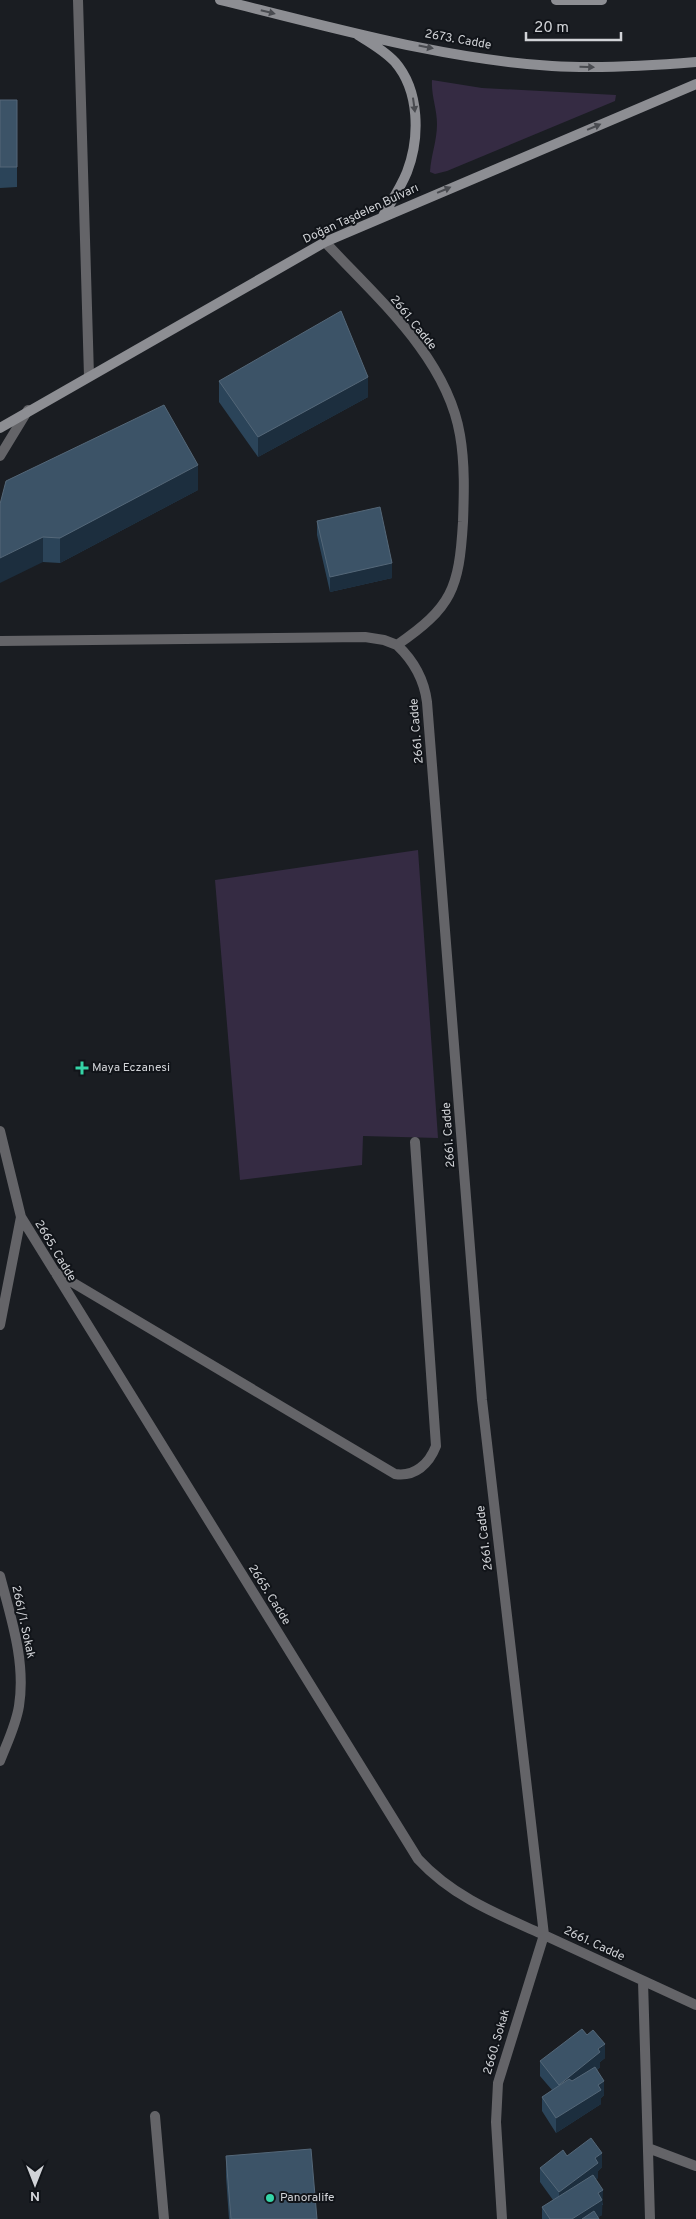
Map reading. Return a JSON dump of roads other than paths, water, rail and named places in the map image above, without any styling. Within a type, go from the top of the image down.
[{"type":"street","points":[[78,0],[89,376]]},
{"type":"street","name":"2673. Cadde","points":[[220,0],[459,54],[551,66],[632,66],[696,62]]},
{"type":"street","points":[[556,0],[602,0]]},
{"type":"street","points":[[351,31],[394,61],[405,75],[413,100],[416,121],[412,154],[407,172],[383,216]]},
{"type":"street","name":"Doğan Taşdelen Bulvarı","points":[[0,428],[28,410],[325,242],[696,84]]},
{"type":"street","name":"2661. Cadde","points":[[325,242],[396,318],[417,344],[436,372],[450,403],[460,434],[464,468],[464,507],[462,540],[454,584],[438,613],[426,625],[397,645],[415,666],[422,682],[427,702],[482,1400],[544,1935],[696,2005]]},
{"type":"street","points":[[0,456],[28,410]]},
{"type":"street","points":[[0,641],[365,637],[384,640],[397,645]]},
{"type":"street","points":[[0,1131],[21,1217],[0,1325]]},
{"type":"street","points":[[52,1270],[386,1469],[395,1474],[405,1475],[425,1465],[432,1457],[436,1446],[415,1142]]},
{"type":"street","name":"2665. Cadde","points":[[21,1217],[52,1270],[418,1859],[440,1882],[455,1893],[544,1935]]},
{"type":"street","name":"2661/1. Sokak","points":[[0,1576],[14,1630],[20,1684],[19,1706],[14,1726],[0,1761]]},
{"type":"street","name":"2660. Sokak","points":[[502,2219],[496,2122],[498,2083],[544,1935]]},
{"type":"street","points":[[643,1981],[650,2219]]},
{"type":"street","points":[[155,2116],[164,2219]]},
{"type":"street","points":[[648,2148],[696,2166]]},
{"type":"place","name":"Maya Eczanesi","points":[[82,1068]]},
{"type":"place","name":"Panoralife","points":[[270,2198]]}]
